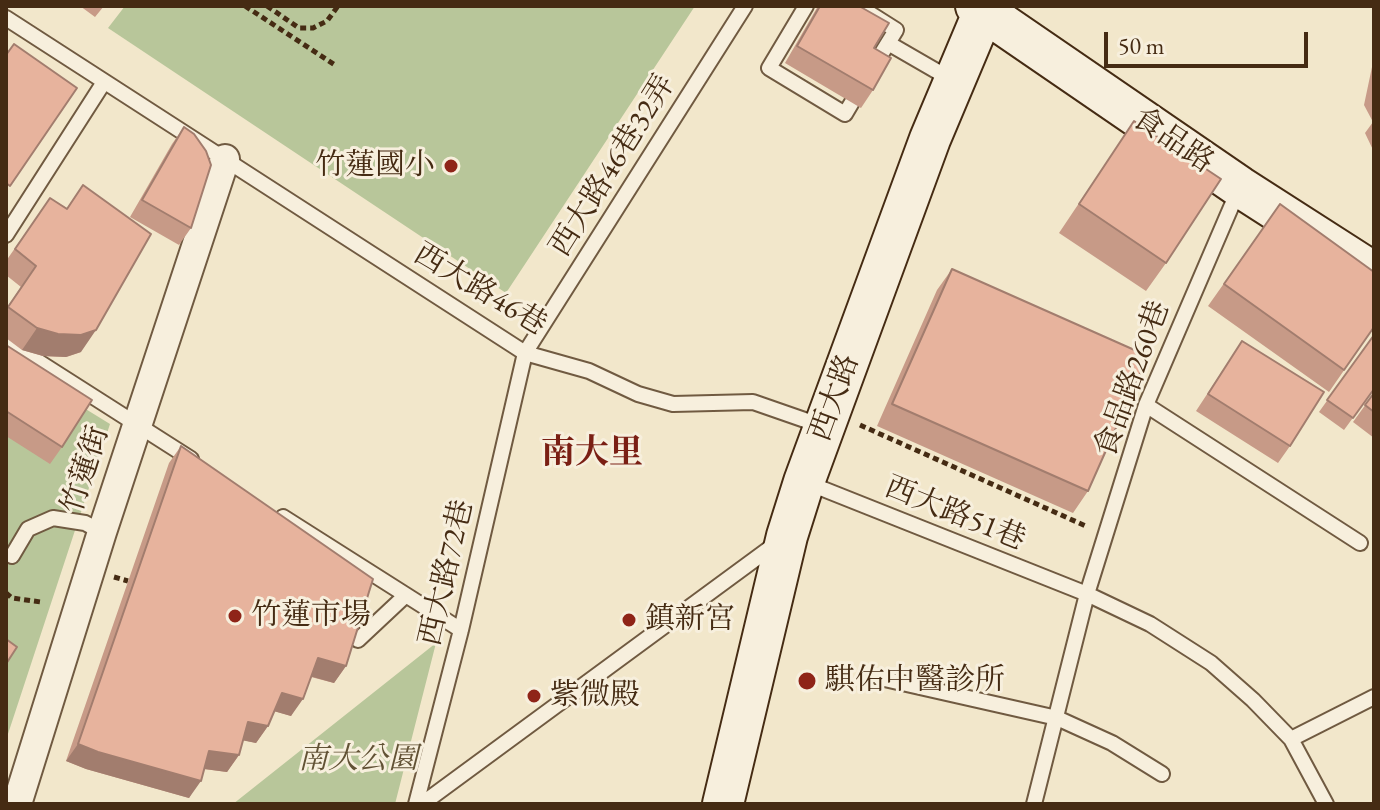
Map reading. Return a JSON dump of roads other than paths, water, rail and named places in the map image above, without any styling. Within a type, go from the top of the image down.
[{"type":"street","name":"西大路","points":[[723,804],[787,536],[804,482],[930,139],[956,82],[984,7]]},
{"type":"street","name":"食品路","points":[[984,7],[1240,187],[1374,273]]},
{"type":"street","name":"竹蓮街","points":[[14,799],[225,159]]},
{"type":"lane","points":[[6,15],[10,6]]},
{"type":"lane","name":"西大路46巷32弄","points":[[525,353],[745,6]]},
{"type":"lane","points":[[806,6],[769,68],[845,114],[896,30],[858,6]]},
{"type":"lane","name":"西大路46巷","points":[[6,15],[104,82],[525,353],[589,371],[638,394],[673,404],[753,402],[827,419]]},
{"type":"lane","points":[[888,43],[956,82]]},
{"type":"lane","points":[[6,235],[104,82]]},
{"type":"lane","name":"食品路260巷","points":[[1034,804],[1087,594],[1146,405],[1240,187]]},
{"type":"lane","points":[[6,341],[137,424],[197,468]]},
{"type":"lane","name":"西大路72巷","points":[[416,804],[461,630],[525,353]]},
{"type":"lane","points":[[1146,405],[1360,543]]},
{"type":"lane","name":"西大路51巷","points":[[804,482],[1087,594],[1150,624],[1211,663],[1253,700],[1291,739],[1326,804]]},
{"type":"lane","points":[[276,513],[461,630]]},
{"type":"lane","points":[[12,556],[28,529],[53,518],[85,523],[102,532]]},
{"type":"lane","points":[[422,804],[787,536]]},
{"type":"lane","points":[[328,563],[406,595]]},
{"type":"lane","points":[[358,640],[406,595]]},
{"type":"lane","points":[[880,678],[1057,718],[1112,743],[1162,774]]},
{"type":"lane","points":[[1291,739],[1374,697]]},
{"type":"place","name":"竹蓮國小","points":[[451,166]]},
{"type":"place","name":"竹蓮市場","points":[[235,616]]},
{"type":"place","name":"鎮新宮","points":[[629,620]]},
{"type":"place","name":"騏佑中醫診所","points":[[807,681]]},
{"type":"place","name":"紫微殿","points":[[534,696]]},
{"type":"district","name":"南大里","points":[[592,454]]},
{"type":"park label","name":"南大公園","points":[[358,760]]}]
